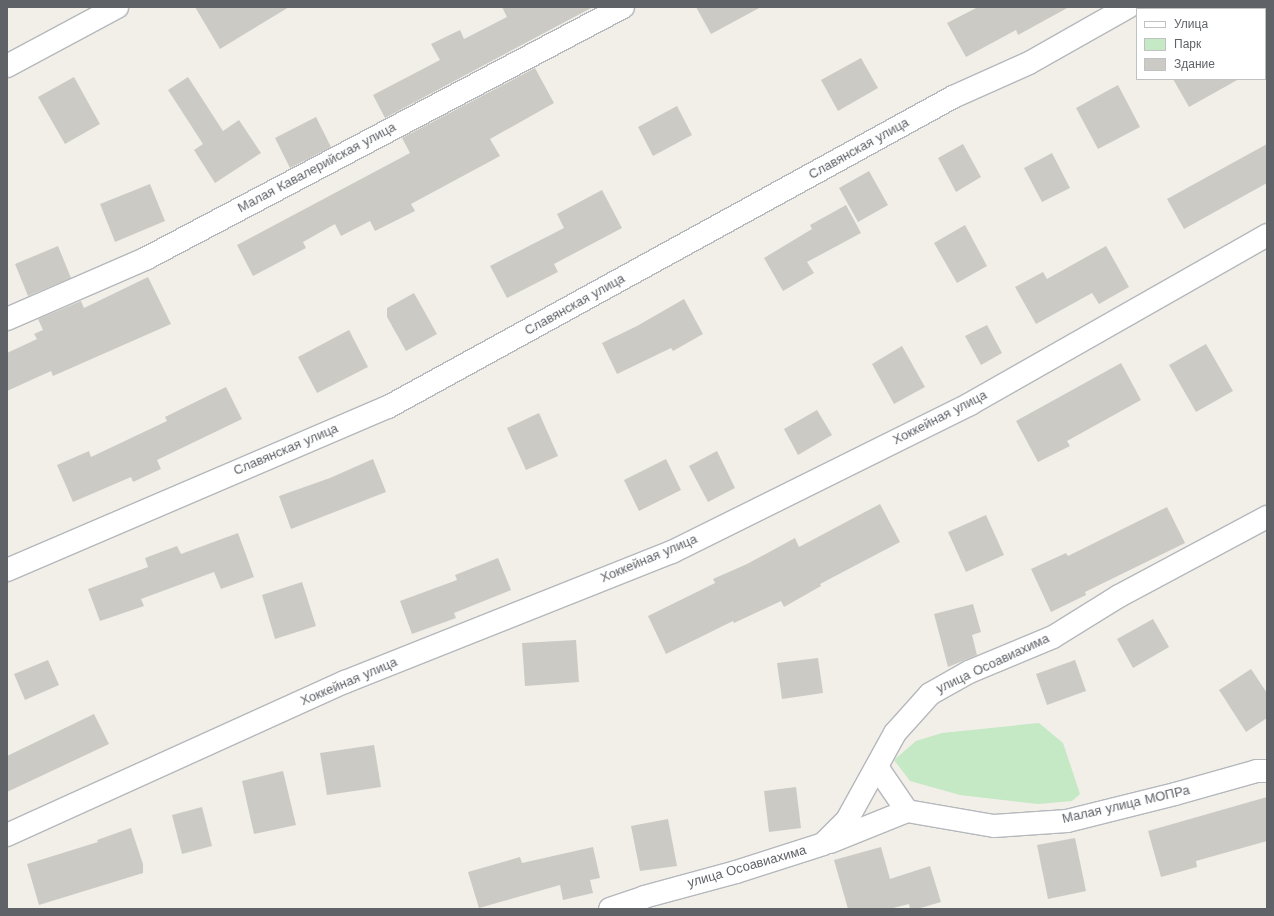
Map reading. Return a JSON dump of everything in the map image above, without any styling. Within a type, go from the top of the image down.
[{"type":"street","points":[[7,66],[117,7]]},
{"type":"street","name":"Малая Кавалерийская улица","points":[[7,320],[147,258],[623,7]]},
{"type":"street","name":"Славянская улица","points":[[7,570],[388,407],[953,98],[1029,62],[1128,7]]},
{"type":"street","name":"Хоккейная улица","points":[[7,835],[345,682],[672,552],[970,404],[1267,235]]},
{"type":"street","name":"улица Осоавиахима","points":[[610,909],[644,896],[736,872],[823,844],[847,820],[895,733],[930,694],[970,672],[1053,637],[1119,596],[1267,517]]},
{"type":"street","points":[[823,844],[907,811],[877,766]]},
{"type":"street","name":"Малая улица МОПРа","points":[[907,811],[994,826],[1067,821],[1176,794],[1257,771],[1267,771]]},
{"type":"green space","points":[[1039,723],[1063,743],[1080,794],[1072,801],[1038,804],[960,795],[910,781],[894,760],[916,741],[942,733]]},
{"type":"building","points":[[195,7],[289,7],[220,49]]},
{"type":"building","points":[[502,7],[593,7],[385,118],[373,95],[440,60],[431,44],[460,30],[464,39],[507,17]]},
{"type":"building","points":[[696,7],[761,7],[711,34]]},
{"type":"building","points":[[978,7],[1069,7],[1018,35],[1016,30],[966,57],[947,23]]},
{"type":"building","points":[[861,58],[878,88],[838,111],[821,80]]},
{"type":"building","points":[[535,68],[554,103],[490,139],[500,156],[411,204],[415,211],[375,231],[370,221],[341,236],[335,224],[303,242],[306,248],[253,276],[237,245],[410,153],[402,138]]},
{"type":"building","points":[[74,77],[100,124],[65,144],[38,97]]},
{"type":"building","points":[[188,77],[223,131],[239,120],[261,153],[215,183],[194,150],[203,144],[168,90]]},
{"type":"building","points":[[1174,80],[1237,80],[1189,107]]},
{"type":"building","points":[[1118,85],[1140,127],[1098,149],[1076,108]]},
{"type":"building","points":[[677,106],[692,135],[653,156],[638,127]]},
{"type":"building","points":[[316,117],[331,147],[290,168],[275,138]]},
{"type":"building","points":[[963,144],[981,177],[956,192],[938,158]]},
{"type":"building","points":[[1267,144],[1267,183],[1184,229],[1167,199]]},
{"type":"building","points":[[1052,153],[1070,188],[1042,202],[1024,168]]},
{"type":"building","points":[[869,171],[888,205],[858,222],[839,188]]},
{"type":"building","points":[[150,184],[165,221],[115,242],[100,204]]},
{"type":"building","points":[[602,190],[622,228],[554,264],[558,272],[507,298],[490,266],[564,228],[557,214]]},
{"type":"building","points":[[846,205],[861,233],[807,262],[814,273],[783,291],[764,258],[812,229],[810,225]]},
{"type":"building","points":[[965,225],[987,266],[957,283],[934,243]]},
{"type":"building","points":[[58,246],[71,278],[28,296],[15,264]]},
{"type":"building","points":[[1106,246],[1129,287],[1099,304],[1092,293],[1036,324],[1015,287],[1043,272],[1047,279]]},
{"type":"building","points":[[148,277],[171,324],[53,376],[51,371],[7,391],[7,353],[37,339],[34,334],[43,330],[38,319],[81,301],[84,308]]},
{"type":"building","points":[[414,293],[437,334],[406,351],[387,317],[387,308]]},
{"type":"building","points":[[684,299],[703,334],[673,351],[671,348],[617,374],[602,343],[637,326]]},
{"type":"building","points":[[987,325],[1002,353],[981,365],[965,336]]},
{"type":"building","points":[[349,330],[368,367],[317,393],[298,357]]},
{"type":"building","points":[[1206,344],[1233,391],[1196,412],[1169,365]]},
{"type":"building","points":[[902,346],[925,387],[894,404],[872,364]]},
{"type":"building","points":[[1121,363],[1141,400],[1067,441],[1070,446],[1038,462],[1016,421]]},
{"type":"building","points":[[226,387],[242,419],[157,460],[161,469],[133,482],[131,477],[73,502],[57,465],[89,451],[91,457],[167,421],[165,417]]},
{"type":"building","points":[[817,410],[832,435],[798,455],[784,429]]},
{"type":"building","points":[[539,413],[558,456],[526,470],[507,428]]},
{"type":"building","points":[[717,451],[735,488],[708,502],[689,466]]},
{"type":"building","points":[[373,459],[386,492],[291,529],[279,496],[330,478]]},
{"type":"building","points":[[666,459],[681,490],[639,511],[624,480]]},
{"type":"building","points":[[880,504],[900,542],[820,584],[821,586],[784,607],[781,601],[734,623],[733,621],[666,654],[648,616],[715,583],[713,579],[747,564],[795,538],[799,547]]},
{"type":"building","points":[[1167,507],[1185,543],[1085,592],[1086,595],[1051,612],[1031,569],[1066,553],[1068,556]]},
{"type":"building","points":[[986,515],[1004,555],[966,572],[948,532]]},
{"type":"building","points":[[238,533],[254,577],[221,589],[214,572],[141,599],[144,606],[100,621],[88,589],[148,567],[145,558],[177,546],[181,554]]},
{"type":"building","points":[[498,558],[511,590],[454,613],[456,618],[412,634],[400,601],[457,580],[455,575]]},
{"type":"building","points":[[302,582],[316,626],[275,639],[262,595]]},
{"type":"building","points":[[973,604],[981,632],[972,635],[977,655],[948,667],[934,614]]},
{"type":"building","points":[[1153,619],[1169,647],[1133,668],[1117,639]]},
{"type":"building","points":[[576,640],[579,682],[525,686],[522,643]]},
{"type":"building","points":[[818,658],[823,693],[782,699],[777,663]]},
{"type":"building","points":[[48,660],[59,685],[25,700],[14,674]]},
{"type":"building","points":[[1075,660],[1086,691],[1047,705],[1036,674]]},
{"type":"building","points":[[1251,669],[1267,693],[1267,718],[1246,732],[1219,690]]},
{"type":"building","points":[[94,714],[109,744],[7,792],[7,756]]},
{"type":"building","points":[[374,745],[381,787],[327,795],[320,753]]},
{"type":"building","points":[[283,771],[296,825],[254,834],[242,781]]},
{"type":"building","points":[[796,787],[801,828],[769,832],[764,791]]},
{"type":"building","points":[[1267,797],[1267,841],[1196,861],[1197,867],[1161,877],[1148,831]]},
{"type":"building","points":[[202,807],[212,846],[182,854],[172,815]]},
{"type":"building","points":[[668,819],[677,866],[640,871],[631,826]]},
{"type":"building","points":[[131,828],[143,864],[143,873],[39,905],[27,864],[98,842],[97,840]]},
{"type":"building","points":[[1075,838],[1086,891],[1048,899],[1037,845]]},
{"type":"building","points":[[593,847],[600,878],[590,880],[593,893],[563,900],[560,885],[479,908],[468,872],[520,857],[522,863]]},
{"type":"building","points":[[881,847],[890,879],[930,866],[941,902],[917,909],[910,909],[909,904],[889,909],[848,909],[834,860]]}]
